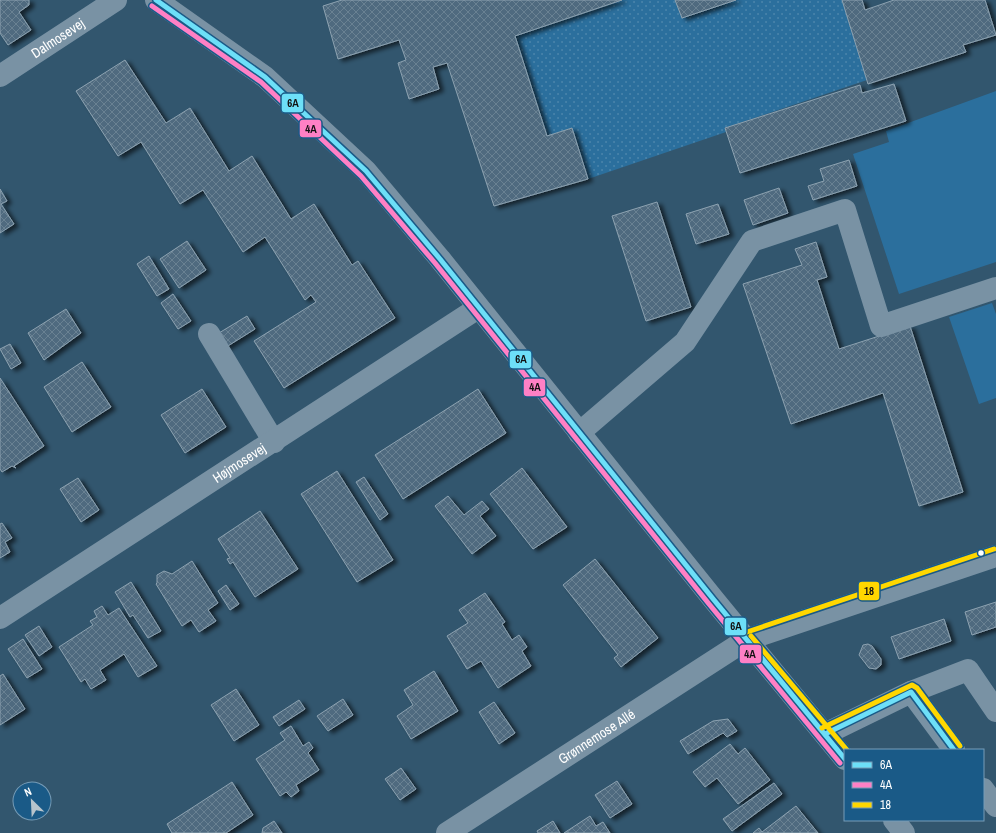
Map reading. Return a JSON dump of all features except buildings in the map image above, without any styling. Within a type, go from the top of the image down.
[{"type":"street","name":"Dalmosevej","points":[[0,76],[116,0]]},
{"type":"street","points":[[156,0],[265,77],[366,171],[440,260],[746,640],[844,758]]},
{"type":"street","points":[[579,433],[685,342],[752,241],[845,210],[880,326],[996,288]]},
{"type":"street","name":"Højmosevej","points":[[0,618],[274,442],[478,308]]},
{"type":"street","points":[[209,334],[274,442]]},
{"type":"street","name":"Grønnemose Allé","points":[[446,833],[746,640],[996,556]]},
{"type":"street","points":[[825,734],[911,692],[968,670],[996,711]]},
{"type":"street","points":[[911,692],[953,749]]},
{"type":"street","points":[[984,790],[996,806]]},
{"type":"street","points":[[895,821],[904,833]]},
{"type":"shaded area","points":[[622,0],[675,0],[682,18],[737,0],[842,0],[867,80],[725,128],[726,132],[588,179],[572,128],[547,136],[515,36]]},
{"type":"shaded area","points":[[996,91],[996,262],[899,294],[853,154],[889,142],[886,131]]},
{"type":"shaded area","points":[[992,303],[996,314],[996,398],[979,404],[949,317]]},
{"type":"transit line","name":"6A","points":[[156,0],[265,77],[366,171],[440,259],[714,600],[844,758]]},
{"type":"transit line","name":"4A","points":[[152,6],[261,82],[361,176],[435,263],[709,604],[840,763]]},
{"type":"transit line","name":"18","points":[[744,633],[994,549]]},
{"type":"transit line","name":"18","points":[[751,636],[846,749]]},
{"type":"transit line","name":"18","points":[[822,728],[912,685],[917,688],[960,746]]},
{"type":"transit line","name":"6A","points":[[825,734],[911,692],[953,749]]}]
